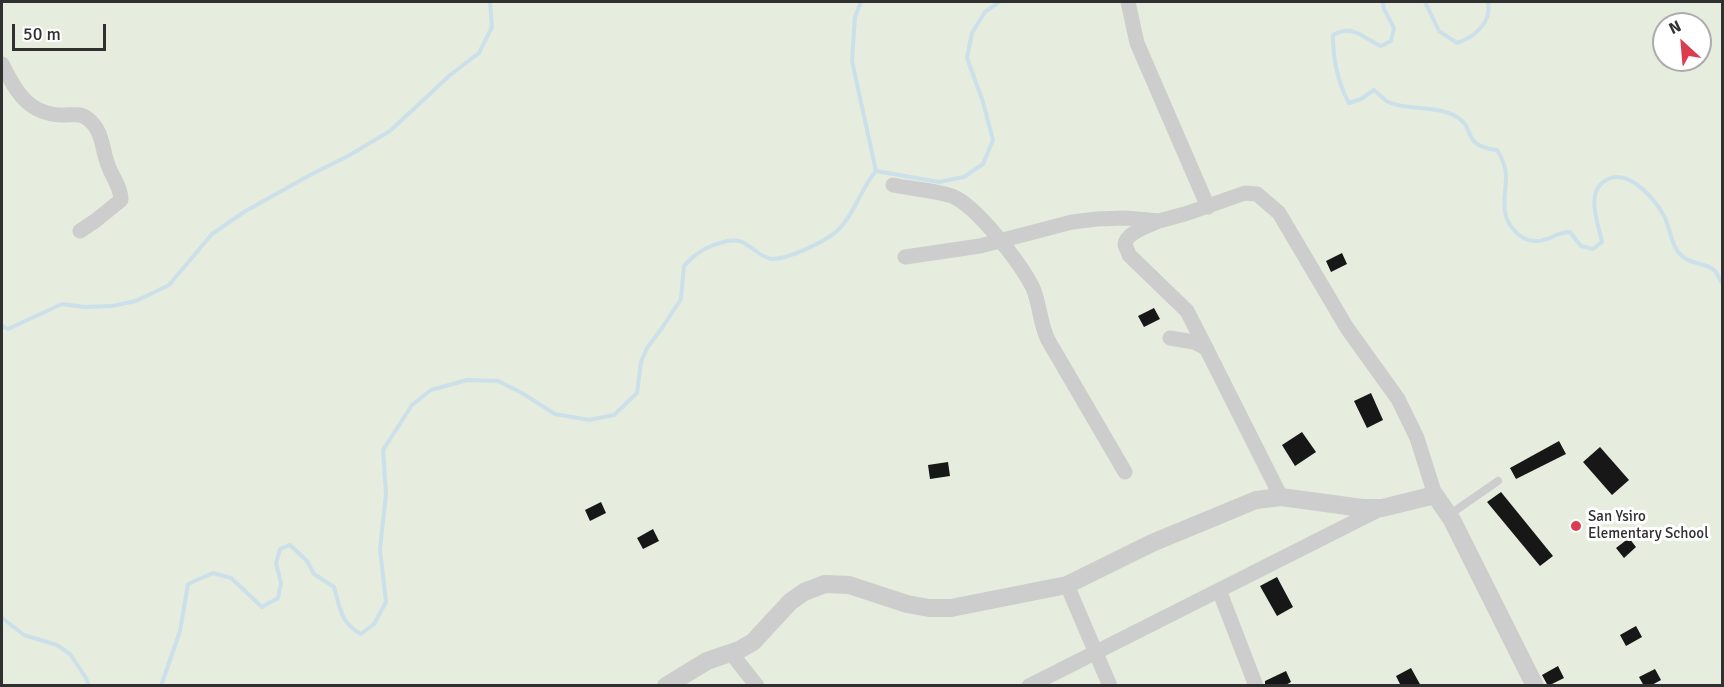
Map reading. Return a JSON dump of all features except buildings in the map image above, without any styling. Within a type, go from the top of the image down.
[{"type":"street","points":[[1128,2],[1137,43],[1208,207]]},
{"type":"street","points":[[2,64],[25,101],[37,111],[53,115],[80,114],[87,117],[94,124],[102,139],[108,165],[121,191],[121,200],[80,231]]},
{"type":"street","points":[[893,185],[952,196],[979,216],[1000,241],[1021,267],[1033,288],[1041,326],[1125,472]]},
{"type":"street","points":[[1281,497],[1187,310],[1129,255],[1125,246],[1125,242],[1131,235],[1159,221],[1208,207],[1245,193],[1257,194],[1279,213],[1347,328],[1398,399],[1417,438],[1435,495],[1449,515],[1535,686]]},
{"type":"street","points":[[905,257],[980,246],[1072,222],[1125,218],[1159,221]]},
{"type":"street","points":[[1170,338],[1194,342],[1206,348]]},
{"type":"street","points":[[1029,686],[1382,508],[1435,495]]},
{"type":"street","points":[[666,686],[707,661],[753,642],[790,602],[804,592],[825,584],[849,585],[907,604],[929,608],[951,608],[1067,585],[1152,543],[1256,500],[1281,497],[1362,508],[1382,508]]},
{"type":"street","points":[[1067,585],[1110,686]]},
{"type":"street","points":[[1219,590],[1256,686]]},
{"type":"street","points":[[731,653],[757,686]]},
{"type":"lane","points":[[1449,515],[1498,481]]},
{"type":"shaded area","points":[[2,2],[1722,2],[1722,685],[2,685]]},
{"type":"waterway","points":[[2,326],[8,329],[62,304],[85,307],[112,306],[136,301],[169,285],[212,234],[244,212],[390,131],[449,76],[479,53],[492,27],[490,2]]},
{"type":"waterway","points":[[861,2],[855,17],[852,61],[876,171]]},
{"type":"waterway","points":[[876,171],[939,182],[964,177],[983,164],[993,140],[983,102],[967,58],[972,33],[985,12],[999,2]]},
{"type":"waterway","points":[[1383,2],[1384,9],[1394,28],[1391,41],[1381,46],[1352,31],[1333,35],[1337,70],[1349,103],[1361,99],[1374,90],[1388,102],[1396,105],[1441,111],[1463,121],[1478,145],[1497,150],[1499,153],[1506,173],[1504,204],[1506,218],[1516,232],[1529,240],[1540,241],[1570,232],[1581,246],[1593,249],[1602,242],[1594,204],[1597,190],[1610,178],[1627,179],[1636,184],[1658,206],[1666,219],[1678,252],[1690,261],[1711,268],[1722,283]]},
{"type":"waterway","points":[[1425,2],[1439,31],[1457,43],[1470,37],[1481,28],[1489,9],[1488,2]]},
{"type":"waterway","points":[[161,686],[180,631],[188,584],[213,573],[231,578],[262,607],[278,598],[281,583],[276,563],[280,549],[290,545],[307,561],[314,574],[334,587],[342,614],[354,630],[361,634],[374,624],[386,602],[380,549],[386,494],[383,450],[412,405],[431,390],[467,380],[498,381],[555,414],[589,420],[614,415],[637,393],[641,362],[647,348],[681,299],[684,266],[692,258],[713,245],[727,241],[739,241],[772,259],[786,257],[812,247],[840,228],[876,171]]},
{"type":"waterway","points":[[2,618],[24,635],[57,645],[70,654],[89,686]]},
{"type":"place","name":"San Ysiro Elementary School","points":[[1576,526]]}]
